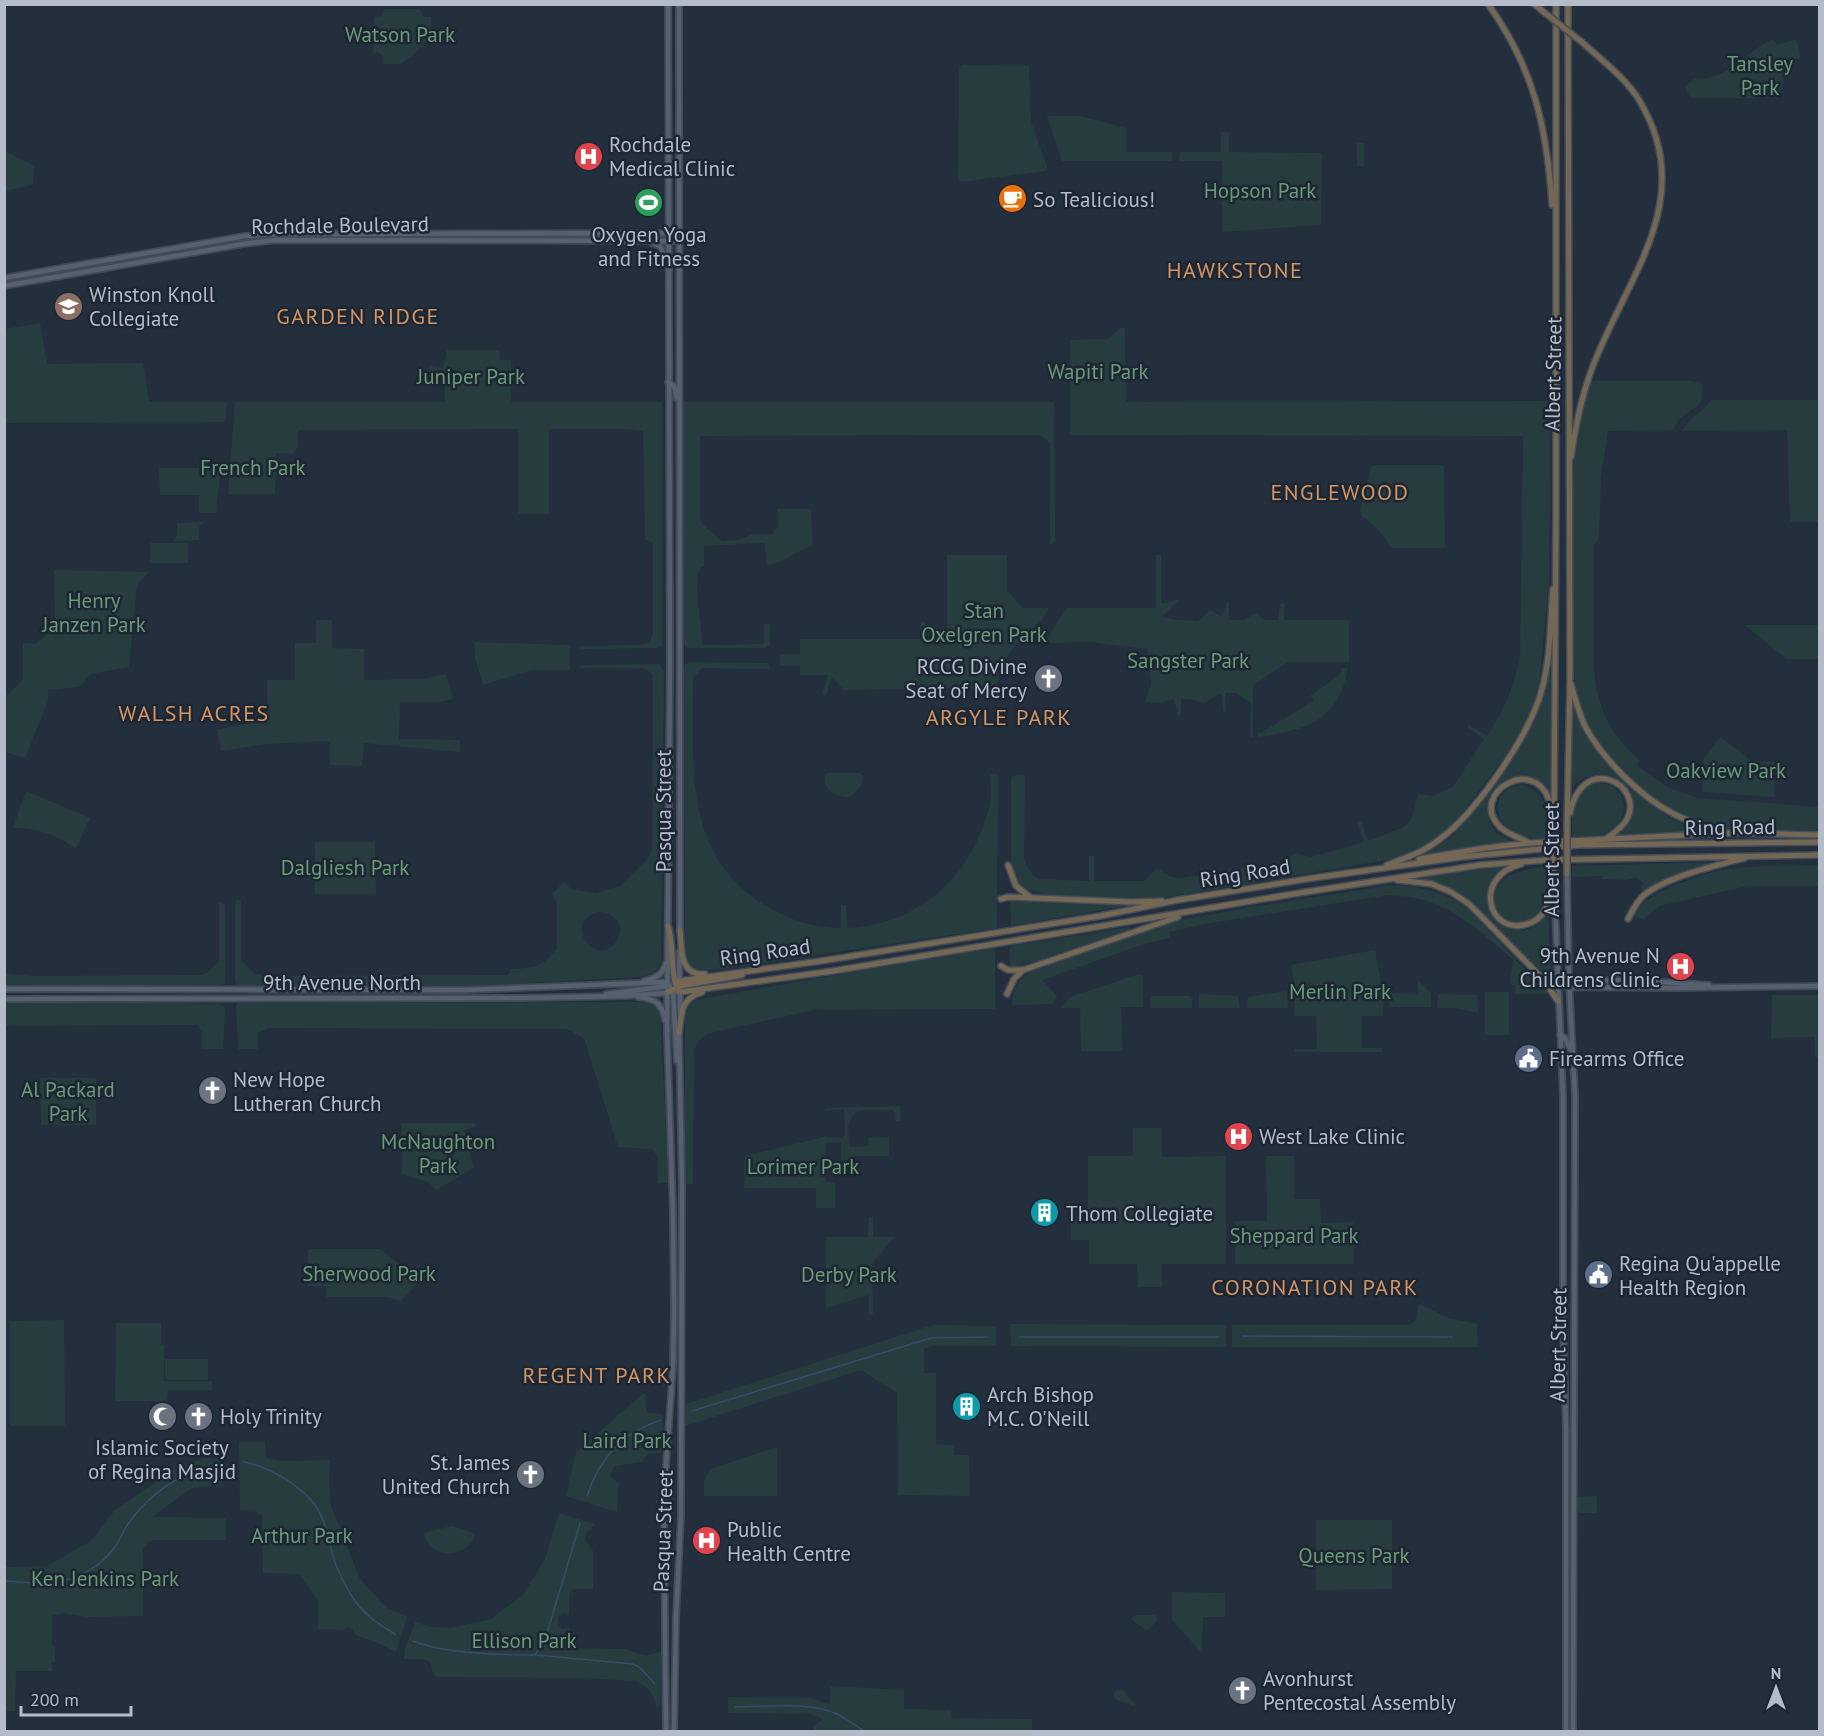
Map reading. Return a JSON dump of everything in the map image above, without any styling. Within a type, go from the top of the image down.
[{"type":"highway","points":[[1488,4],[1522,61],[1542,119],[1556,224]]},
{"type":"highway","points":[[1534,4],[1582,42],[1626,83],[1639,100],[1650,123],[1658,146],[1662,171],[1662,196],[1646,255],[1596,356],[1583,393],[1574,430],[1569,476]]},
{"type":"highway","name":"Albert Street","points":[[1553,874],[1556,557],[1556,4]]},
{"type":"highway","name":"Albert Street","points":[[1567,874],[1570,678],[1568,4]]},
{"type":"highway","points":[[1376,869],[1417,853],[1448,833],[1472,807],[1523,736],[1535,713],[1543,687],[1556,557]]},
{"type":"highway","points":[[1570,678],[1587,730],[1603,753],[1625,776],[1671,812],[1729,833]]},
{"type":"highway","points":[[1567,826],[1572,801],[1578,790],[1586,783],[1598,778],[1611,779],[1622,786],[1628,795],[1630,811],[1627,819],[1617,831],[1606,839]]},
{"type":"highway","points":[[1529,843],[1508,833],[1496,821],[1492,806],[1494,798],[1504,784],[1521,779],[1538,784],[1550,802],[1554,826]]},
{"type":"highway","points":[[1376,869],[1428,857],[1529,843],[1729,833],[1820,835]]},
{"type":"highway","name":"Ring Road","points":[[673,987],[752,972],[1100,916],[1178,900],[1376,869],[1542,848],[1604,844],[1820,842]]},
{"type":"highway","name":"Ring Road","points":[[673,987],[716,988],[833,971],[1480,865],[1547,860],[1820,855]]},
{"type":"highway","points":[[1628,919],[1636,904],[1650,891],[1709,866],[1754,856]]},
{"type":"highway","points":[[1547,860],[1516,866],[1501,873],[1491,888],[1491,905],[1495,913],[1507,924],[1515,926],[1530,924],[1538,919],[1547,905],[1553,874]]},
{"type":"highway","points":[[1008,865],[1011,878],[1016,886],[1031,897]]},
{"type":"highway","points":[[1384,880],[1409,880],[1432,884],[1461,898],[1476,910],[1544,979],[1558,1001]]},
{"type":"highway","points":[[1001,899],[1031,897],[1132,902],[1178,900]]},
{"type":"highway","points":[[1001,966],[1008,970],[1023,970],[1196,911]]},
{"type":"highway","points":[[668,926],[673,944],[673,987]]},
{"type":"highway","points":[[680,930],[682,956],[691,972],[700,975],[752,972]]},
{"type":"highway","points":[[1007,994],[1014,979],[1023,970]]},
{"type":"highway","points":[[1544,979],[1557,985]]},
{"type":"highway","points":[[679,1033],[683,1009],[688,999],[698,993],[716,988]]},
{"type":"main road","name":"Pasqua Street","points":[[668,4],[670,673],[668,952],[679,1033],[680,1069],[681,1505],[674,1731]]},
{"type":"main road","name":"Pasqua Street","points":[[666,1731],[664,1617],[666,1465],[674,1319],[667,1032],[680,930],[680,4]]},
{"type":"main road","points":[[579,240],[592,233]]},
{"type":"main road","name":"Rochdale Boulevard","points":[[4,278],[245,236],[680,233]]},
{"type":"main road","name":"Rochdale Boulevard","points":[[4,286],[275,240],[680,241]]},
{"type":"main road","points":[[644,240],[660,246],[668,270]]},
{"type":"main road","points":[[668,382],[676,390],[679,416]]},
{"type":"main road","name":"Albert Street","points":[[1553,874],[1563,1096],[1566,1731]]},
{"type":"main road","name":"Albert Street","points":[[1567,874],[1569,984],[1575,1096],[1573,1731]]},
{"type":"main road","points":[[637,984],[662,973],[668,952]]},
{"type":"main road","points":[[1557,985],[1664,981],[1715,986]]},
{"type":"main road","name":"9th Avenue North","points":[[4,989],[465,990],[637,984],[673,987]]},
{"type":"main road","points":[[1569,984],[1579,987],[1678,988],[1820,986]]},
{"type":"main road","points":[[592,997],[621,991],[673,987],[676,1054],[680,1069]]},
{"type":"main road","name":"9th Avenue North","points":[[4,999],[592,997],[624,996],[673,987]]},
{"type":"main road","points":[[1570,1000],[1573,992],[1579,987]]},
{"type":"main road","points":[[624,996],[656,1001],[664,1012],[667,1032]]},
{"type":"main road","points":[[1560,1035],[1565,1038],[1573,1052]]},
{"type":"green space","name":"Watson Park","points":[[384,9],[419,9],[424,17],[431,17],[431,35],[415,54],[400,64],[384,64],[383,56],[378,52],[373,53],[374,17],[381,16]]},
{"type":"green space","name":"Tansley Park","points":[[1774,39],[1777,45],[1796,39],[1801,57],[1784,64],[1782,89],[1778,98],[1690,98],[1685,87],[1695,78],[1717,75]]},
{"type":"green space","points":[[962,65],[1029,66],[1031,121],[1047,167],[1046,171],[961,182],[958,179],[959,68]]},
{"type":"green space","points":[[1047,116],[1080,116],[1126,128],[1126,152],[1172,152],[1172,161],[1062,161]]},
{"type":"green space","name":"Hopson Park","points":[[1221,132],[1229,132],[1229,152],[1322,153],[1321,225],[1222,232],[1222,161],[1179,161],[1180,152],[1221,152]]},
{"type":"green space","points":[[1357,143],[1364,143],[1364,166],[1357,166]]},
{"type":"green space","points":[[5,151],[34,166],[33,185],[5,191]]},
{"type":"green space","points":[[40,323],[47,364],[143,363],[149,402],[227,402],[225,422],[5,423],[5,329]]},
{"type":"green space","name":"Wapiti Park","points":[[1120,328],[1125,328],[1126,402],[1551,401],[1549,581],[1539,686],[1528,720],[1513,746],[1467,807],[1443,834],[1424,846],[1399,858],[1174,896],[1126,900],[1053,895],[1025,889],[1017,883],[1011,864],[1012,776],[1025,775],[1024,859],[1033,875],[1040,879],[1089,881],[1089,856],[1094,856],[1094,881],[1144,881],[1157,868],[1171,877],[1181,878],[1281,862],[1296,853],[1311,857],[1364,842],[1357,822],[1361,821],[1368,841],[1404,827],[1412,816],[1418,794],[1433,796],[1453,787],[1484,739],[1467,727],[1469,725],[1487,736],[1507,699],[1520,659],[1523,436],[1070,435],[1070,340],[1108,339]]},
{"type":"green space","points":[[447,350],[499,350],[500,360],[511,360],[511,402],[662,402],[662,646],[657,648],[582,649],[578,646],[642,645],[653,635],[653,543],[645,539],[643,431],[549,429],[549,514],[518,514],[518,429],[298,430],[298,447],[293,454],[276,453],[275,494],[228,494],[235,402],[445,402],[445,380],[433,380],[429,372],[430,365],[443,368]]},
{"type":"green space","points":[[1591,381],[1692,381],[1702,385],[1700,403],[1680,419],[1673,430],[1608,431],[1601,477],[1599,538],[1594,546],[1594,668],[1598,694],[1613,731],[1640,760],[1637,766],[1669,788],[1698,798],[1819,807],[1819,831],[1719,827],[1678,814],[1650,795],[1625,771],[1603,747],[1585,720],[1578,700],[1573,661],[1573,487],[1578,427]]},
{"type":"green space","points":[[1711,400],[1819,400],[1819,522],[1790,522],[1787,430],[1682,431]]},
{"type":"green space","points":[[681,402],[1054,402],[1055,541],[1050,546],[1050,443],[1040,435],[700,436],[700,520],[703,525],[722,541],[739,540],[752,534],[772,534],[778,526],[777,509],[811,509],[813,546],[779,562],[766,565],[765,543],[704,546],[704,566],[699,569],[697,589],[702,645],[764,644],[764,625],[766,623],[770,625],[770,645],[765,648],[688,648],[683,644]]},
{"type":"green space","points":[[1374,465],[1444,466],[1445,548],[1392,548],[1376,527],[1361,515],[1360,509],[1371,467]]},
{"type":"green space","points":[[159,468],[221,468],[216,513],[199,513],[199,495],[160,495]]},
{"type":"green space","points":[[204,522],[199,526],[199,540],[173,541],[177,535],[177,523]]},
{"type":"green space","points":[[150,543],[188,543],[188,563],[150,563]]},
{"type":"green space","name":"Stan Oxelgren Park","points":[[947,555],[1007,555],[1007,590],[1023,608],[1049,608],[1034,628],[1011,650],[1000,672],[997,688],[844,690],[832,677],[826,696],[822,694],[828,675],[800,675],[800,666],[780,666],[780,654],[800,654],[800,639],[920,639],[921,622],[925,622],[927,638],[938,637],[947,632]]},
{"type":"green space","name":"Sangster Park","points":[[1156,555],[1161,555],[1161,602],[1163,604],[1177,599],[1178,601],[1162,617],[1198,621],[1210,610],[1222,617],[1227,602],[1229,602],[1229,620],[1245,620],[1255,613],[1265,620],[1278,620],[1280,604],[1285,603],[1284,620],[1349,620],[1349,662],[1288,662],[1253,685],[1253,737],[1250,737],[1251,703],[1236,693],[1225,693],[1226,711],[1223,712],[1221,693],[1204,703],[1181,699],[1181,715],[1178,716],[1174,699],[1159,703],[1145,702],[1151,684],[1147,649],[1088,642],[1050,643],[1047,640],[1066,608],[1156,608]]},
{"type":"green space","name":"Henry Janzen Park","points":[[54,570],[149,572],[137,585],[129,667],[90,674],[79,687],[48,690],[48,701],[25,758],[5,752],[5,697],[23,680],[23,643],[35,644],[55,629]]},
{"type":"green space","points":[[316,620],[332,620],[332,648],[364,649],[364,680],[421,679],[446,674],[453,699],[439,702],[400,702],[399,739],[460,740],[460,752],[364,743],[362,766],[330,765],[330,742],[323,741],[267,744],[221,751],[217,730],[267,718],[267,680],[295,680],[295,643],[316,643]]},
{"type":"green space","points":[[1745,625],[1819,625],[1819,659],[1786,659]]},
{"type":"green space","points":[[474,642],[570,645],[570,670],[532,670],[483,685],[475,658]]},
{"type":"green space","points":[[689,662],[768,663],[771,669],[702,668],[693,678],[694,773],[698,803],[705,832],[718,859],[736,883],[772,909],[810,924],[841,928],[841,905],[846,905],[847,928],[869,926],[891,920],[929,900],[959,870],[981,832],[990,801],[990,774],[996,774],[998,776],[997,928],[717,970],[693,969],[686,963],[683,669],[684,665]]},
{"type":"green space","points":[[659,664],[664,671],[661,961],[655,971],[638,977],[458,987],[238,986],[235,982],[235,904],[237,900],[241,900],[241,960],[255,974],[265,976],[508,975],[511,969],[537,966],[546,960],[557,949],[557,902],[552,894],[564,882],[571,889],[596,893],[620,886],[647,860],[652,850],[653,675],[645,668],[578,668],[582,665]],"holes":[[[598,912],[604,912],[617,920],[620,934],[609,948],[601,950],[593,948],[586,942],[582,934],[582,925],[587,918]]]},
{"type":"green space","points":[[1341,668],[1348,668],[1343,686],[1337,701],[1328,712],[1317,720],[1291,731],[1258,737],[1258,732],[1261,733],[1314,700],[1310,695],[1340,674]]},
{"type":"green space","points":[[1551,671],[1551,795],[1540,782],[1534,779],[1512,778],[1495,792],[1488,812],[1490,823],[1497,833],[1509,840],[1508,843],[1422,855],[1449,839],[1487,795],[1536,718],[1548,672]]},
{"type":"green space","points":[[1571,705],[1574,705],[1586,736],[1604,760],[1629,786],[1671,818],[1710,832],[1618,836],[1629,822],[1633,807],[1631,794],[1624,784],[1613,777],[1600,774],[1586,777],[1573,787],[1570,786]]},
{"type":"green space","name":"Oakview Park","points":[[1721,737],[1750,760],[1774,762],[1774,797],[1702,792],[1703,759]]},
{"type":"green space","points":[[859,773],[863,776],[862,783],[850,797],[835,794],[825,785],[825,774]]},
{"type":"green space","points":[[1596,782],[1611,786],[1620,793],[1624,806],[1621,818],[1613,829],[1607,832],[1573,837],[1572,818],[1575,799],[1582,788]]},
{"type":"green space","points":[[1522,785],[1538,793],[1545,805],[1547,838],[1526,837],[1514,833],[1508,829],[1501,818],[1498,805],[1503,794],[1510,788]]},
{"type":"green space","points":[[26,791],[90,818],[76,849],[46,833],[13,828]]},
{"type":"green space","name":"Dalgliesh Park","points":[[315,842],[375,842],[376,894],[315,894]]},
{"type":"green space","points":[[1723,862],[1695,869],[1644,893],[1641,891],[1643,883],[1638,878],[1626,880],[1603,879],[1602,876],[1572,877],[1572,866]]},
{"type":"green space","points":[[1819,865],[1819,886],[1748,886],[1659,906],[1644,919],[1634,916],[1641,906],[1656,895],[1708,873],[1752,867]]},
{"type":"green space","points":[[1547,866],[1544,899],[1534,917],[1521,924],[1508,921],[1498,912],[1494,899],[1499,885],[1515,873]]},
{"type":"green space","points":[[1508,867],[1493,878],[1487,892],[1488,906],[1495,918],[1505,927],[1518,931],[1532,927],[1546,915],[1548,916],[1551,976],[1549,978],[1460,894],[1446,887],[1418,879]]},
{"type":"green space","points":[[1392,885],[1431,891],[1467,908],[1549,994],[1515,994],[1515,985],[1510,983],[1513,959],[1457,915],[1427,901],[1389,895],[1204,924],[1170,932],[1170,938],[1141,945],[1042,980],[1057,996],[1053,1004],[1012,1005],[1017,985],[1033,971],[1141,932],[1173,922],[1244,908]]},
{"type":"green space","points":[[1010,900],[1129,905],[1011,926]]},
{"type":"green space","points":[[219,901],[225,905],[225,983],[217,987],[5,986],[5,973],[31,976],[200,975],[207,973],[219,961]]},
{"type":"green space","points":[[1131,927],[1128,930],[1023,965],[1012,967],[1010,965],[1010,946]]},
{"type":"green space","points":[[995,947],[995,1009],[814,1010],[706,1034],[694,1050],[693,1184],[685,1185],[685,1019],[689,1004],[695,1000]]},
{"type":"green space","name":"Merlin Park","points":[[1375,950],[1383,995],[1383,1016],[1362,1016],[1362,1048],[1382,1048],[1382,1052],[1295,1052],[1294,1049],[1317,1049],[1316,1016],[1294,1016],[1295,986],[1291,965]]},
{"type":"green space","points":[[1139,974],[1143,976],[1143,1007],[1121,1007],[1123,1051],[1081,1051],[1080,1008],[1061,1008],[1070,997]]},
{"type":"green space","points":[[1418,981],[1431,993],[1431,1007],[1389,1007],[1390,993],[1417,994]]},
{"type":"green space","name":"Merlin Park","points":[[1285,991],[1288,1008],[1247,1008],[1248,997]]},
{"type":"green space","points":[[1485,992],[1509,992],[1509,1035],[1485,1035]]},
{"type":"green space","name":"Merlin Park","points":[[1199,994],[1238,996],[1240,1008],[1199,1008]]},
{"type":"green space","points":[[1438,994],[1477,995],[1478,1013],[1456,1008],[1437,1008]]},
{"type":"green space","points":[[1772,995],[1819,995],[1819,1057],[1815,1057],[1815,1037],[1771,1038]]},
{"type":"green space","points":[[1152,996],[1190,996],[1192,1008],[1150,1008]]},
{"type":"green space","points":[[5,1001],[218,1004],[225,1007],[223,1049],[202,1049],[202,1031],[197,1025],[5,1026]]},
{"type":"green space","points":[[640,1002],[655,1006],[660,1014],[669,1183],[658,1183],[658,1157],[652,1149],[618,1147],[584,1038],[567,1029],[268,1028],[258,1033],[258,1049],[238,1049],[236,1005],[239,1003]]},
{"type":"green space","name":"Al Packard Park","points":[[40,1078],[96,1078],[96,1125],[41,1125]]},
{"type":"green space","name":"Lorimer Park","points":[[900,1106],[901,1121],[895,1121],[894,1110],[863,1110],[855,1112],[848,1125],[849,1147],[867,1146],[869,1140],[867,1138],[889,1137],[889,1156],[854,1156],[854,1166],[850,1163],[846,1165],[845,1173],[841,1173],[841,1142],[826,1143],[826,1182],[835,1183],[835,1208],[816,1208],[816,1188],[744,1188],[745,1156],[824,1137],[843,1138],[845,1133],[844,1109],[824,1111],[825,1108]]},
{"type":"green space","name":"McNaughton Park","points":[[401,1123],[474,1123],[477,1126],[464,1130],[474,1168],[436,1190],[428,1182],[402,1174]]},
{"type":"green space","points":[[1133,1128],[1162,1128],[1162,1157],[1226,1156],[1226,1264],[1162,1264],[1162,1287],[1138,1287],[1137,1264],[1089,1264],[1089,1240],[1071,1240],[1071,1220],[1088,1219],[1088,1156],[1133,1156]]},
{"type":"green space","name":"Sheppard Park","points":[[1266,1156],[1294,1156],[1294,1199],[1320,1199],[1321,1223],[1353,1222],[1354,1264],[1235,1264],[1235,1221],[1267,1221]]},
{"type":"green space","name":"Derby Park","points":[[869,1217],[873,1217],[873,1237],[894,1237],[872,1264],[873,1314],[869,1316],[869,1295],[826,1308],[826,1237],[868,1237]]},
{"type":"green space","name":"Sherwood Park","points":[[310,1249],[380,1249],[420,1280],[401,1301],[387,1297],[326,1297],[326,1286],[308,1286],[308,1251]]},
{"type":"green space","points":[[1419,1304],[1449,1318],[1477,1324],[1478,1347],[1232,1347],[1232,1325],[1410,1325],[1415,1321]]},
{"type":"green space","points":[[64,1320],[65,1426],[10,1426],[10,1321]]},
{"type":"green space","points":[[116,1323],[161,1323],[161,1345],[164,1345],[164,1381],[212,1381],[212,1390],[168,1390],[167,1401],[115,1401]]},
{"type":"green space","points":[[1010,1324],[1226,1325],[1226,1347],[1011,1346]]},
{"type":"green space","points":[[933,1325],[996,1326],[996,1346],[932,1346],[924,1349],[924,1373],[936,1373],[936,1444],[954,1445],[954,1455],[969,1455],[970,1496],[898,1495],[897,1393],[861,1370],[685,1426],[686,1404]]},
{"type":"green space","points":[[165,1359],[208,1359],[208,1380],[165,1380]]},
{"type":"green space","name":"Laird Park","points":[[645,1392],[647,1412],[663,1414],[662,1453],[647,1454],[643,1462],[614,1466],[610,1477],[619,1483],[617,1512],[566,1496],[576,1452]]},
{"type":"green space","name":"Arthur Park","points":[[239,1442],[265,1442],[266,1458],[281,1461],[330,1460],[331,1506],[360,1579],[387,1608],[407,1617],[396,1652],[355,1635],[353,1629],[349,1627],[341,1630],[318,1629],[318,1600],[299,1574],[263,1573],[262,1516],[254,1510],[240,1510]]},
{"type":"green space","points":[[777,1447],[777,1496],[704,1496],[704,1481],[710,1469]]},
{"type":"green space","name":"Ken Jenkins Park","points":[[203,1458],[222,1459],[223,1486],[192,1488],[152,1517],[226,1518],[226,1540],[155,1540],[149,1542],[143,1549],[143,1616],[88,1617],[64,1613],[52,1615],[52,1645],[55,1646],[55,1662],[52,1662],[52,1671],[16,1671],[15,1711],[5,1711],[5,1567],[47,1566],[91,1541],[115,1510],[175,1469]]},
{"type":"green space","points":[[1597,1496],[1597,1513],[1581,1513],[1577,1510],[1577,1497]]},
{"type":"green space","name":"Ellison Park","points":[[559,1513],[595,1524],[587,1532],[585,1539],[593,1551],[593,1589],[574,1589],[569,1594],[569,1614],[563,1613],[559,1616],[558,1624],[561,1629],[570,1628],[570,1643],[574,1648],[625,1649],[646,1656],[662,1651],[660,1705],[657,1709],[654,1697],[646,1687],[636,1681],[582,1678],[437,1677],[433,1674],[430,1662],[424,1659],[404,1659],[405,1649],[415,1622],[430,1627],[451,1628],[491,1619],[523,1595],[545,1559]]},
{"type":"green space","name":"Queens Park","points":[[1316,1520],[1392,1520],[1392,1589],[1316,1590]]},
{"type":"green space","points":[[452,1526],[474,1533],[471,1543],[465,1549],[449,1553],[441,1552],[428,1543],[424,1535],[427,1532]]},
{"type":"green space","points":[[1172,1592],[1225,1593],[1225,1617],[1203,1617],[1202,1653],[1172,1620]]},
{"type":"green space","points":[[1155,1615],[1158,1620],[1146,1630],[1132,1620],[1132,1617]]},
{"type":"green space","points":[[830,1686],[904,1690],[904,1709],[951,1710],[952,1718],[1032,1719],[1032,1731],[814,1731],[814,1726],[823,1719],[809,1714],[728,1713],[728,1697],[810,1698],[830,1704]]},
{"type":"green space","points":[[1118,1690],[1124,1691],[1137,1707],[1114,1699],[1113,1694]]},
{"type":"waterway","points":[[1243,1336],[1452,1337]]},
{"type":"waterway","points":[[692,1411],[931,1338],[988,1337]]},
{"type":"waterway","points":[[1020,1337],[1219,1337]]},
{"type":"waterway","points":[[587,1496],[598,1470],[614,1449],[635,1432],[661,1420]]},
{"type":"waterway","points":[[244,1462],[264,1468],[285,1479],[311,1500],[324,1522],[336,1565],[350,1594],[369,1616],[395,1634]]},
{"type":"waterway","points":[[4,1581],[54,1582],[69,1579],[96,1566],[108,1556],[127,1526],[156,1493],[192,1472],[219,1465]]},
{"type":"waterway","points":[[413,1641],[456,1651],[535,1655],[545,1640],[580,1523]]},
{"type":"waterway","points":[[536,1655],[633,1664],[639,1667],[655,1684]]},
{"type":"waterway","points":[[735,1707],[814,1707],[837,1714],[865,1732]]},
{"type":"place","name":"Rochdale Medical Clinic","points":[[588,156]]},
{"type":"place","name":"So Tealicious!","points":[[1012,199]]},
{"type":"place","name":"Oxygen Yoga and Fitness","points":[[649,203]]},
{"type":"place","name":"Winston Knoll Collegiate","points":[[68,306]]},
{"type":"place","name":"RCCG Divine Seat of Mercy","points":[[1048,678]]},
{"type":"place","name":"9th Avenue N Childrens Clinic","points":[[1681,967]]},
{"type":"place","name":"Firearms Office","points":[[1528,1058]]},
{"type":"place","name":"New Hope Lutheran Church","points":[[212,1091]]},
{"type":"place","name":"West Lake Clinic","points":[[1238,1136]]},
{"type":"place","name":"Thom Collegiate","points":[[1045,1213]]},
{"type":"place","name":"Regina Qu'appelle Health Region","points":[[1598,1275]]},
{"type":"place","name":"Arch Bishop M.C. O'Neill","points":[[966,1406]]},
{"type":"place","name":"Islamic Society of Regina Masjid","points":[[162,1416]]},
{"type":"place","name":"Holy Trinity","points":[[199,1416]]},
{"type":"place","name":"St. James United Church","points":[[531,1474]]},
{"type":"place","name":"Public Health Centre","points":[[706,1541]]},
{"type":"place","name":"Avonhurst Pentecostal Assembly","points":[[1242,1690]]},
{"type":"district","name":"HAWKSTONE","points":[[1235,270]]},
{"type":"district","name":"GARDEN RIDGE","points":[[358,316]]},
{"type":"district","name":"ENGLEWOOD","points":[[1340,492]]},
{"type":"district","name":"WALSH ACRES","points":[[194,713]]},
{"type":"district","name":"ARGYLE PARK","points":[[999,717]]},
{"type":"district","name":"CORONATION PARK","points":[[1315,1287]]},
{"type":"district","name":"REGENT PARK","points":[[597,1375]]},
{"type":"park label","name":"Juniper Park","points":[[471,376]]},
{"type":"park label","name":"French Park","points":[[253,467]]}]
